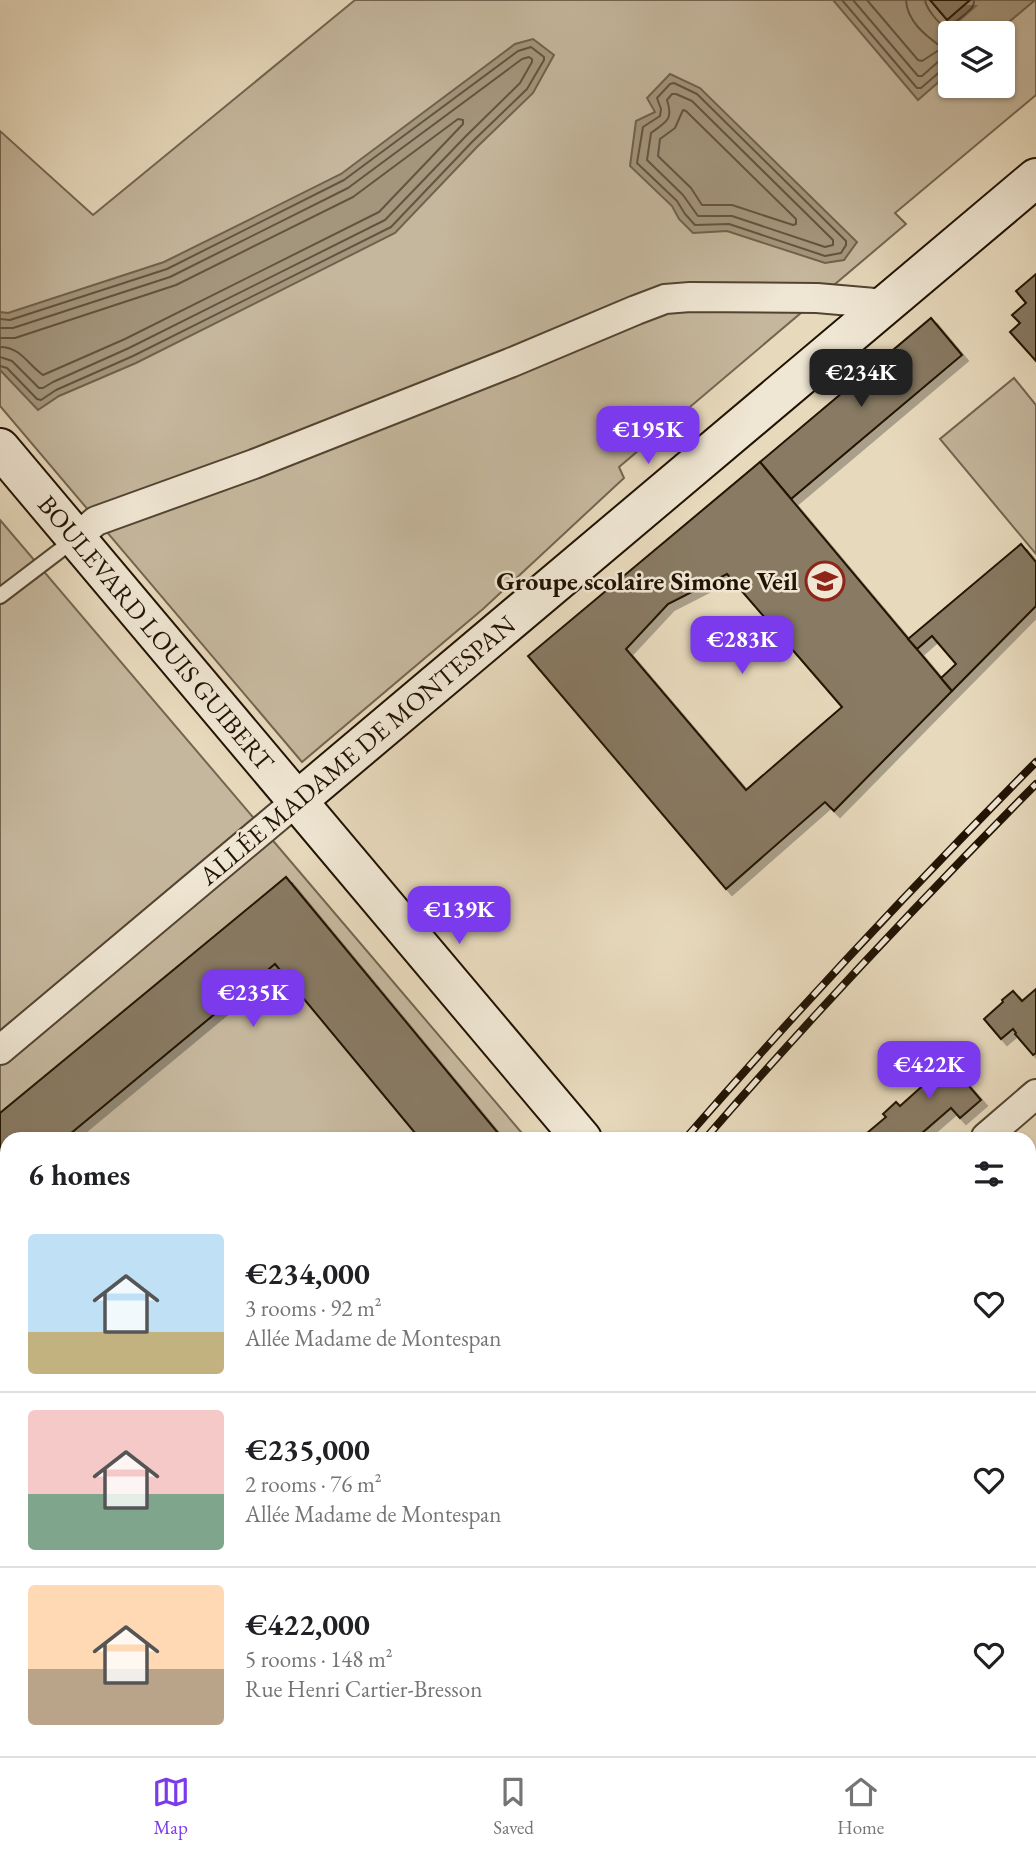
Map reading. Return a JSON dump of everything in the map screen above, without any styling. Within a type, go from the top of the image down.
[{"type":"street","name":"ALLÉE MADAME DE MONTESPAN","points":[[0,1050],[1036,178]]},
{"type":"street","points":[[76,538],[96,521],[254,464],[665,299],[817,299],[886,304]]},
{"type":"street","name":"BOULEVARD LOUIS GUIBERT","points":[[0,449],[576,1132]]},
{"type":"street","points":[[994,1132],[1036,1094]]},
{"type":"lane","points":[[0,596],[76,538]]},
{"type":"shaded area","points":[[355,0],[1036,0],[1036,95],[895,213],[906,224],[619,467],[624,478],[483,609],[302,762],[0,406],[0,131],[93,215]]},
{"type":"shaded area","points":[[1014,378],[1036,405],[1036,554],[940,439]]},
{"type":"shaded area","points":[[0,520],[521,1132],[0,1132]]},
{"type":"water","points":[[833,0],[930,0],[947,19],[970,0],[1035,0],[1010,21],[938,21],[938,82],[918,100]]},
{"type":"water","points":[[533,39],[554,55],[533,93],[395,233],[136,363],[59,396],[38,410],[0,370],[0,312],[8,313],[164,262],[341,174],[515,44]]},
{"type":"water","points":[[670,74],[700,88],[857,242],[844,260],[825,263],[727,231],[693,233],[679,219],[672,206],[630,166],[636,121],[655,112],[647,98]]},
{"type":"building","points":[[930,0],[970,0],[947,20]]},
{"type":"building","points":[[1036,274],[1036,361],[1010,332],[1020,323],[1012,315],[1026,303],[1016,291]]},
{"type":"building","points":[[931,318],[962,355],[791,499],[760,462]]},
{"type":"building","points":[[760,462],[952,691],[834,811],[825,802],[726,889],[528,656]],"holes":[[[727,574],[842,707],[746,790],[626,649],[668,604]]]},
{"type":"building","points":[[1021,544],[1036,562],[1036,606],[952,691],[941,678],[956,664],[932,636],[917,649],[908,639]]},
{"type":"building","points":[[286,877],[497,1132],[414,1132],[275,964],[72,1132],[0,1132],[0,1113]]},
{"type":"building","points":[[1036,989],[1036,1053],[1033,1055],[1013,1029],[1001,1039],[984,1019],[1013,991],[1022,1001]]},
{"type":"building","points":[[952,1047],[969,1067],[958,1076],[981,1100],[960,1118],[951,1108],[923,1132],[868,1132],[886,1117],[883,1114],[896,1102],[900,1106],[928,1081],[919,1071]]},
{"type":"railway","points":[[691,1132],[770,1042],[1036,762]]},
{"type":"railway","points":[[711,1132],[868,959],[1036,784]]},
{"type":"place","name":"Groupe scolaire Simone Veil","points":[[825,581]]}]
